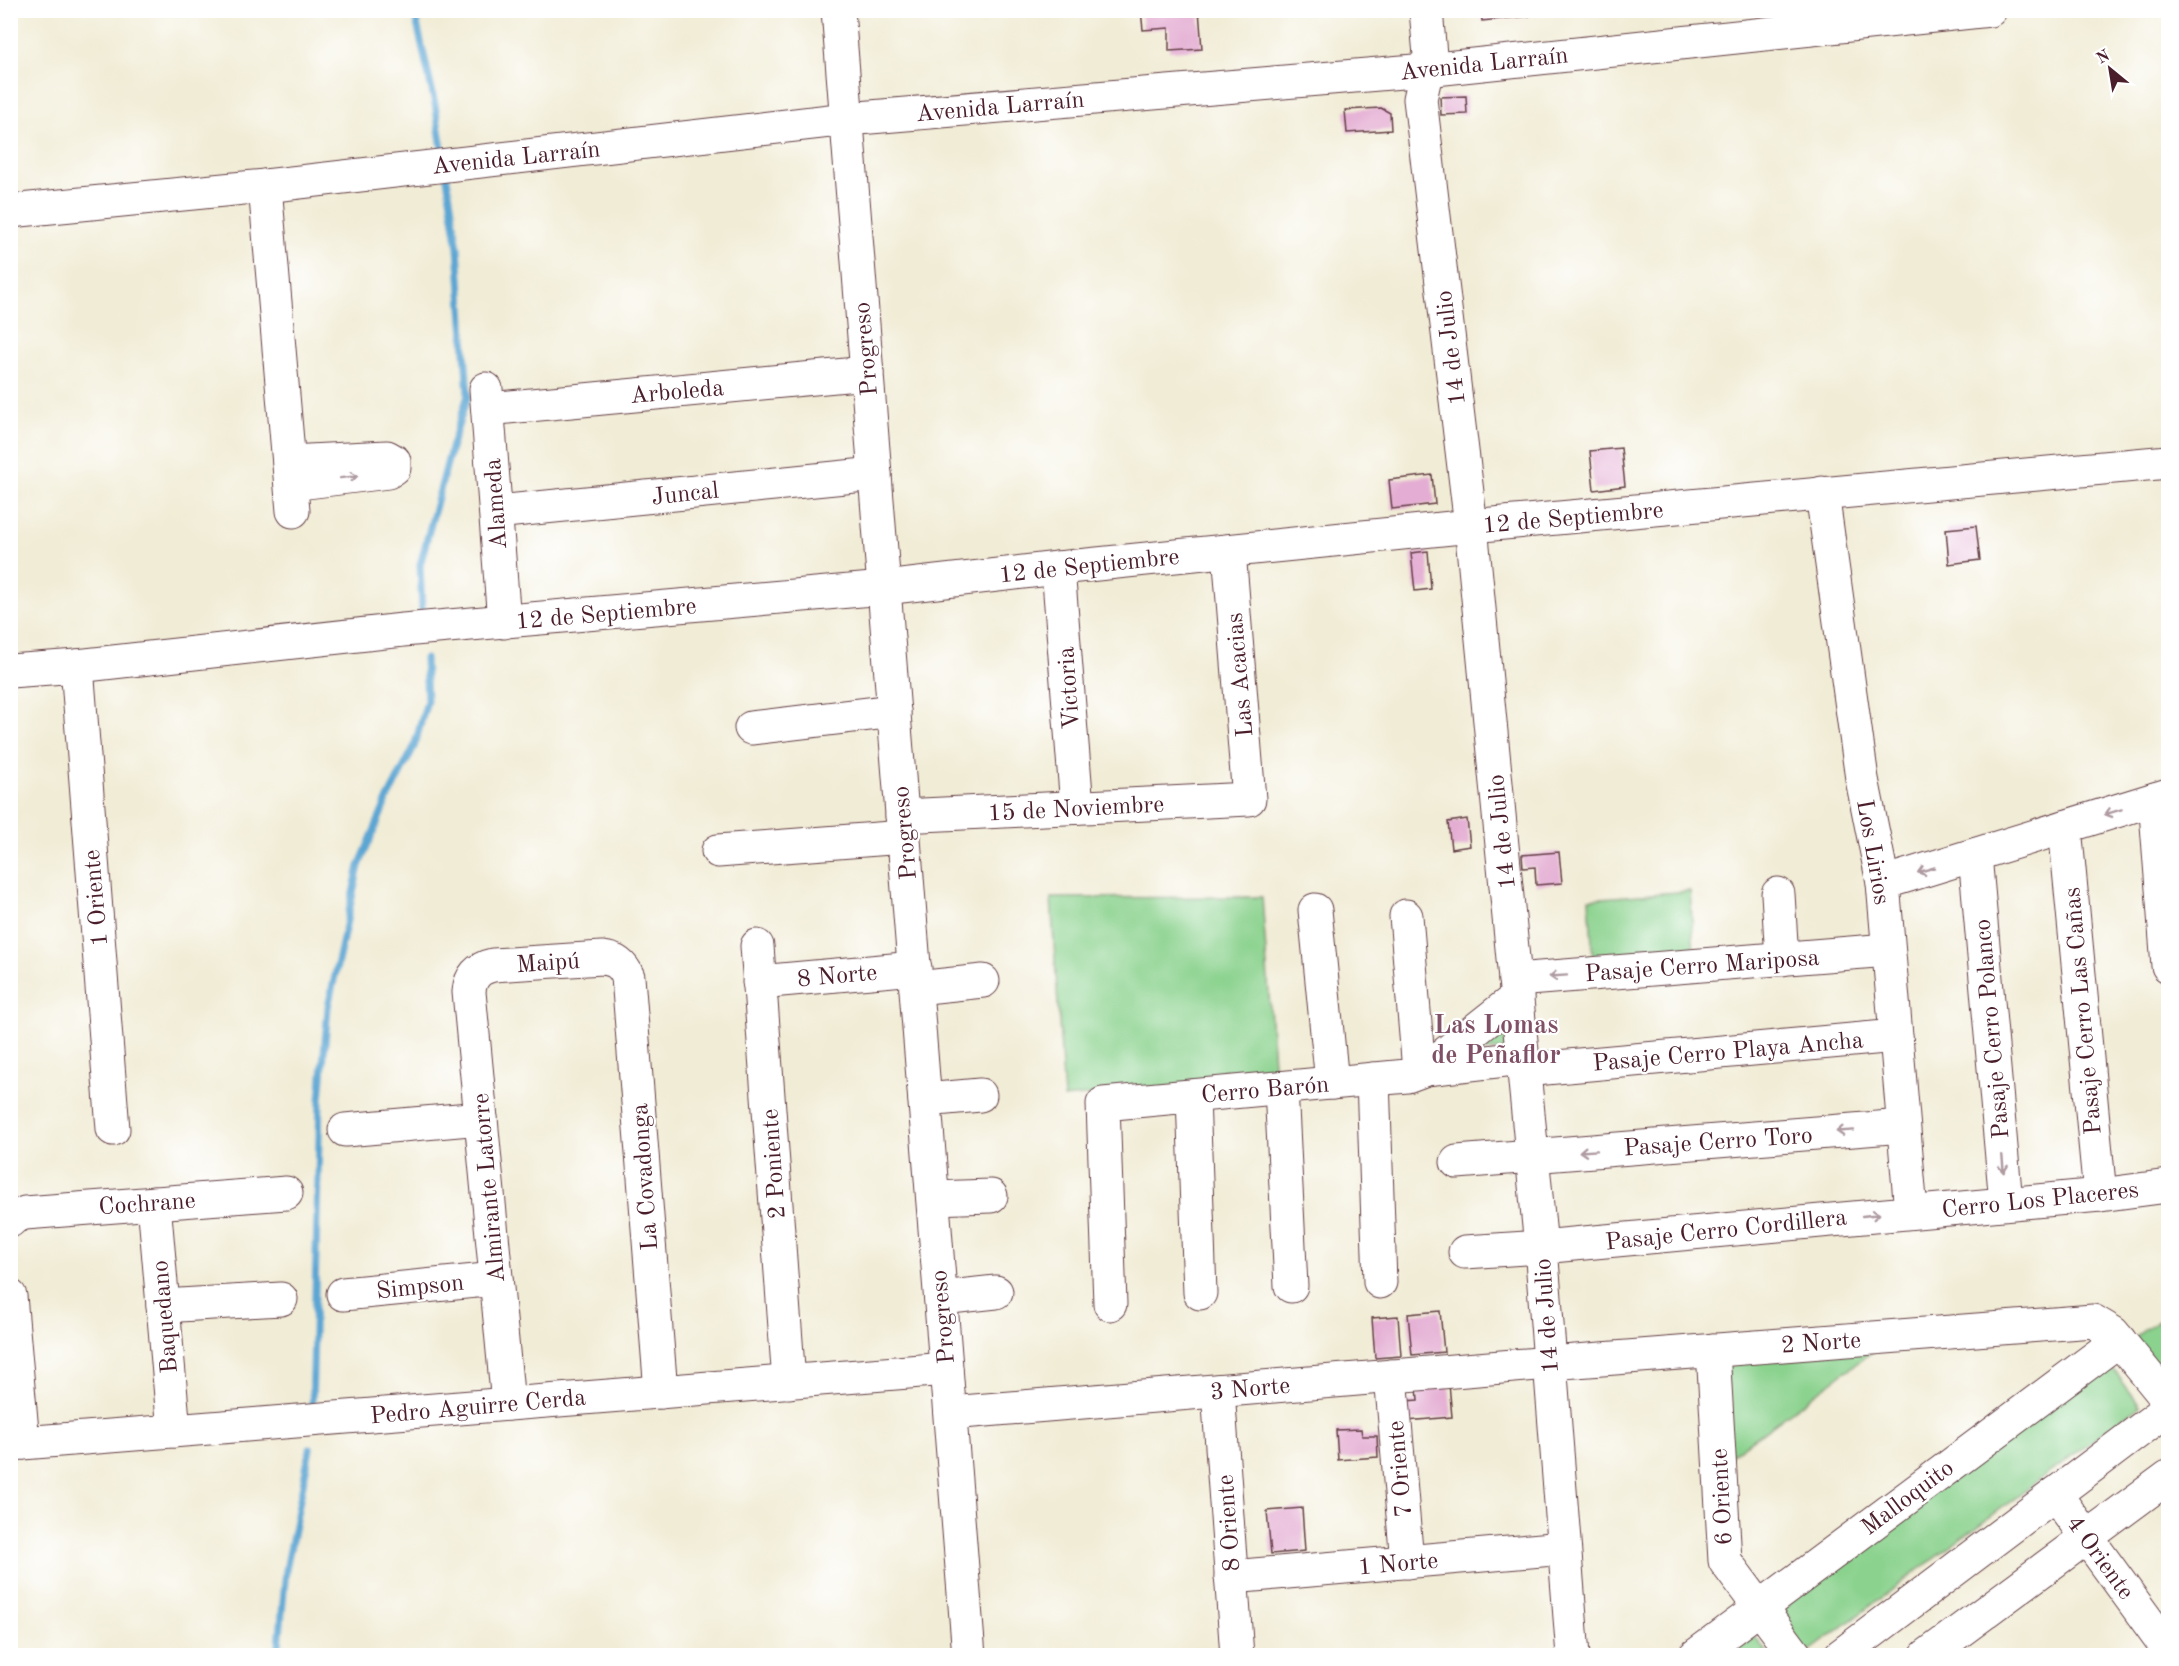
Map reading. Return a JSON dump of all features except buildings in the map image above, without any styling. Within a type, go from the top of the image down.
[{"type":"street","name":"Progreso","points":[[838,10],[969,1656]]},
{"type":"street","name":"14 de Julio","points":[[1426,10],[1430,55],[1420,99],[1472,526],[1541,1247],[1573,1656]]},
{"type":"street","name":"Avenida Larraín","points":[[10,211],[265,186],[847,119],[1426,70],[1915,14],[1990,10]]},
{"type":"street","points":[[265,186],[291,486]]},
{"type":"street","name":"Arboleda","points":[[487,398],[867,373]]},
{"type":"street","name":"Alameda","points":[[487,398],[504,622]]},
{"type":"street","name":"12 de Septiembre","points":[[10,671],[77,666],[403,630],[884,588],[1472,526],[2169,462]]},
{"type":"street","name":"Juncal","points":[[496,512],[875,474]]},
{"type":"street","name":"Los Lirios","points":[[1822,493],[1862,779],[1883,883],[1911,1212]]},
{"type":"street","name":"Las Acacias","points":[[1229,551],[1249,800]]},
{"type":"street","name":"Victoria","points":[[1058,568],[1077,807]]},
{"type":"street","name":"1 Oriente","points":[[77,666],[113,1129]]},
{"type":"street","points":[[751,728],[894,711]]},
{"type":"street","points":[[1883,883],[2162,797],[2169,966]]},
{"type":"street","name":"15 de Noviembre","points":[[718,851],[903,826],[1077,807],[1249,800]]},
{"type":"street","name":"Pasaje Cerro Las Cañas","points":[[2065,827],[2100,1195]]},
{"type":"street","name":"Pasaje Cerro Polanco","points":[[1975,855],[2006,1203]]},
{"type":"street","points":[[1778,894],[1782,959]]},
{"type":"street","points":[[1315,910],[1332,1083]]},
{"type":"street","points":[[1406,916],[1423,1070]]},
{"type":"street","name":"2 Poniente","points":[[757,946],[789,1382]]},
{"type":"street","name":"Pasaje Cerro Mariposa","points":[[1516,988],[1782,959],[1888,951]]},
{"type":"street","name":"Maipú","points":[[476,974],[480,969],[493,965],[603,958],[621,965]]},
{"type":"street","name":"La Covadonga","points":[[621,965],[628,977],[661,1392]]},
{"type":"street","name":"Almirante Latorre","points":[[476,974],[472,979],[470,992],[508,1404]]},
{"type":"street","name":"8 Norte","points":[[759,982],[915,978],[983,981]]},
{"type":"street","name":"Cerro Barón","points":[[1423,1070],[1516,988]]},
{"type":"street","name":"Pasaje Cerro Playa Ancha","points":[[1523,1064],[1896,1036]]},
{"type":"street","name":"Cerro Barón","points":[[1110,1304],[1103,1104],[1407,1076],[1423,1070],[1523,1064]]},
{"type":"street","points":[[1373,1079],[1380,1282]]},
{"type":"street","points":[[1281,1088],[1291,1286]]},
{"type":"street","points":[[925,1100],[980,1095]]},
{"type":"street","points":[[1193,1096],[1200,1293]]},
{"type":"street","points":[[345,1130],[481,1118]]},
{"type":"street","name":"Pasaje Cerro Toro","points":[[1457,1162],[1904,1126]]},
{"type":"street","name":"Cerro Los Placeres","points":[[1911,1212],[2100,1195],[2169,1186]]},
{"type":"street","name":"Cochrane","points":[[10,1221],[26,1213],[286,1193]]},
{"type":"street","points":[[933,1198],[991,1196]]},
{"type":"street","name":"Baquedano","points":[[154,1203],[174,1431]]},
{"type":"street","name":"Pasaje Cerro Cordillera","points":[[1465,1252],[1541,1247],[1911,1212]]},
{"type":"street","name":"Simpson","points":[[343,1294],[496,1279]]},
{"type":"street","points":[[941,1298],[996,1292]]},
{"type":"street","points":[[10,1296],[17,1443]]},
{"type":"street","points":[[163,1306],[281,1299]]},
{"type":"street","name":"2 Norte","points":[[1550,1363],[2093,1321],[2113,1333],[2119,1340]]},
{"type":"street","points":[[2119,1340],[2169,1400]]},
{"type":"street","name":"Malloquito","points":[[1695,1656],[2119,1340]]},
{"type":"street","name":"6 Oriente","points":[[1713,1350],[1725,1561],[1796,1656]]},
{"type":"street","name":"3 Norte","points":[[950,1413],[1550,1363]]},
{"type":"street","name":"Pedro Aguirre Cerda","points":[[17,1443],[946,1369]]},
{"type":"street","name":"7 Oriente","points":[[1391,1376],[1407,1562]]},
{"type":"street","name":"8 Oriente","points":[[1218,1391],[1237,1656]]},
{"type":"street","points":[[1840,1656],[2169,1408]]},
{"type":"street","points":[[1926,1656],[2169,1476]]},
{"type":"street","name":"4 Oriente","points":[[2055,1494],[2169,1650]]},
{"type":"street","name":"1 Norte","points":[[1231,1577],[1564,1548]]},
{"type":"green space","points":[[1690,891],[1694,952],[1593,959],[1589,899]]},
{"type":"green space","points":[[1262,897],[1275,1077],[1064,1098],[1051,898]]},
{"type":"green space","points":[[1509,1015],[1512,1049],[1465,1052]]},
{"type":"green space","points":[[2168,1313],[2168,1380],[2135,1337]]},
{"type":"green space","points":[[1879,1347],[1730,1456],[1725,1355]]},
{"type":"green space","points":[[2103,1356],[2140,1405],[1806,1654],[1770,1609]]},
{"type":"green space","points":[[1746,1626],[1769,1655],[1705,1656]]},
{"type":"waterway","points":[[414,10],[435,104],[443,155]]},
{"type":"waterway","points":[[422,609],[420,565],[452,445],[468,395],[458,248],[446,172]]},
{"type":"waterway","points":[[312,1410],[320,1100],[328,1007],[359,866],[387,800],[414,747],[427,701],[425,659]]},
{"type":"waterway","points":[[278,1656],[286,1570],[310,1449]]},
{"type":"district","name":"Las Lomas de Peñaflor","points":[[1496,1039]]}]
